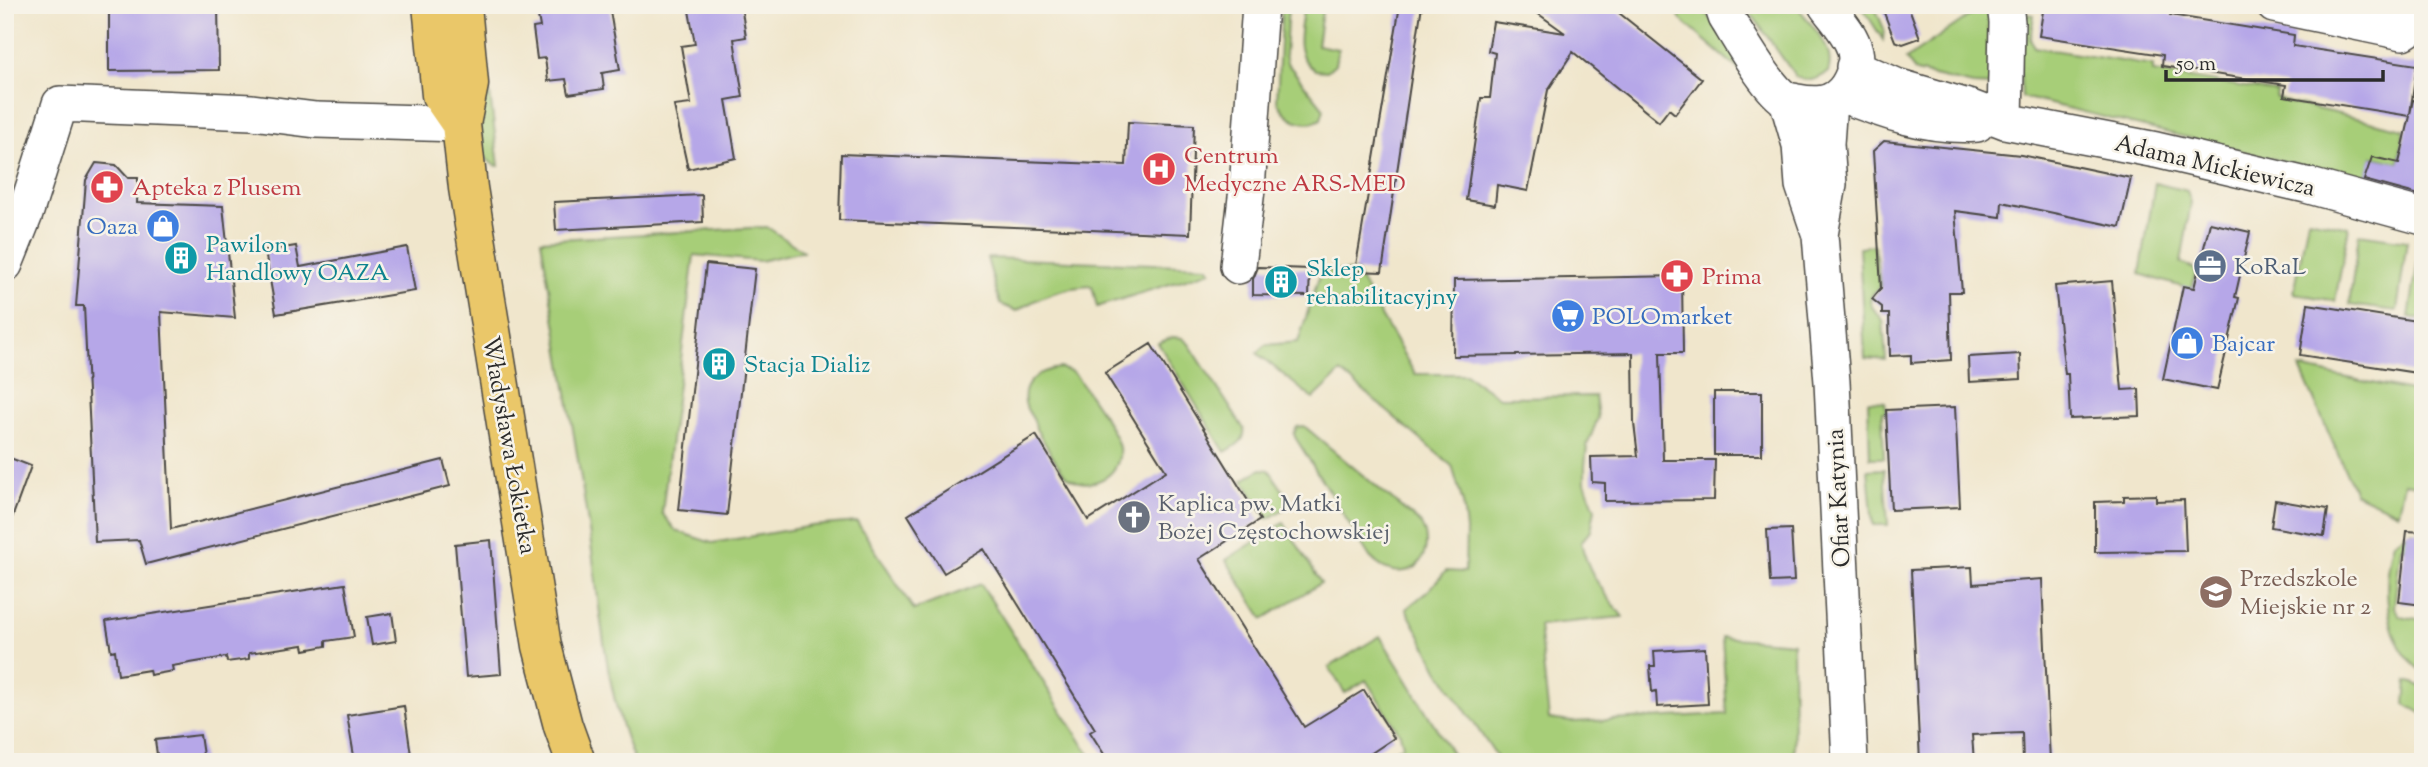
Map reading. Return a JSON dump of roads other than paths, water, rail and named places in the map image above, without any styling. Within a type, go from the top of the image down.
[{"type":"main road","name":"Władysława Łokietka","points":[[432,5],[441,95],[461,124]]},
{"type":"main road","name":"Władysława Łokietka","points":[[462,5],[469,84],[461,124],[470,202],[542,646],[563,726],[576,762]]},
{"type":"street","points":[[1238,266],[1247,189],[1260,5]]},
{"type":"street","points":[[1722,5],[1726,17],[1770,83],[1787,100]]},
{"type":"street","name":"Ofiar Katynia","points":[[1820,235],[1829,184],[1826,144],[1855,53],[1851,41],[1826,5]]},
{"type":"street","points":[[2005,5],[2005,121]]},
{"type":"street","points":[[2274,5],[2403,32],[2423,19]]},
{"type":"street","name":"Adama Mickiewicza","points":[[1787,100],[1807,104],[1842,88],[1889,111],[1924,120],[1970,125],[2005,121],[2157,150],[2306,185],[2423,217]]},
{"type":"street","name":"Ofiar Katynia","points":[[1787,100],[1800,145],[1803,185],[1820,235],[1832,382],[1850,762]]},
{"type":"street","points":[[5,264],[60,104],[251,112],[316,120],[461,124]]},
{"type":"place","name":"Centrum Medyczne ARS-MED","points":[[1159,169]]},
{"type":"place","name":"Apteka z Plusem","points":[[107,187]]},
{"type":"place","name":"Oaza","points":[[163,226]]},
{"type":"place","name":"Pawilon Handlowy OAZA","points":[[181,258]]},
{"type":"place","name":"KoRaL","points":[[2210,266]]},
{"type":"place","name":"Prima","points":[[1677,276]]},
{"type":"place","name":"Sklep rehabilitacyjny","points":[[1281,282]]},
{"type":"place","name":"POLOmarket","points":[[1568,316]]},
{"type":"place","name":"Bajcar","points":[[2187,343]]},
{"type":"place","name":"Stacja Dializ","points":[[719,364]]},
{"type":"place","name":"Kaplica pw. Matki Bożej Częstochowskiej","points":[[1134,517]]},
{"type":"place","name":"Przedszkole Miejskie nr 2","points":[[2216,592]]}]
